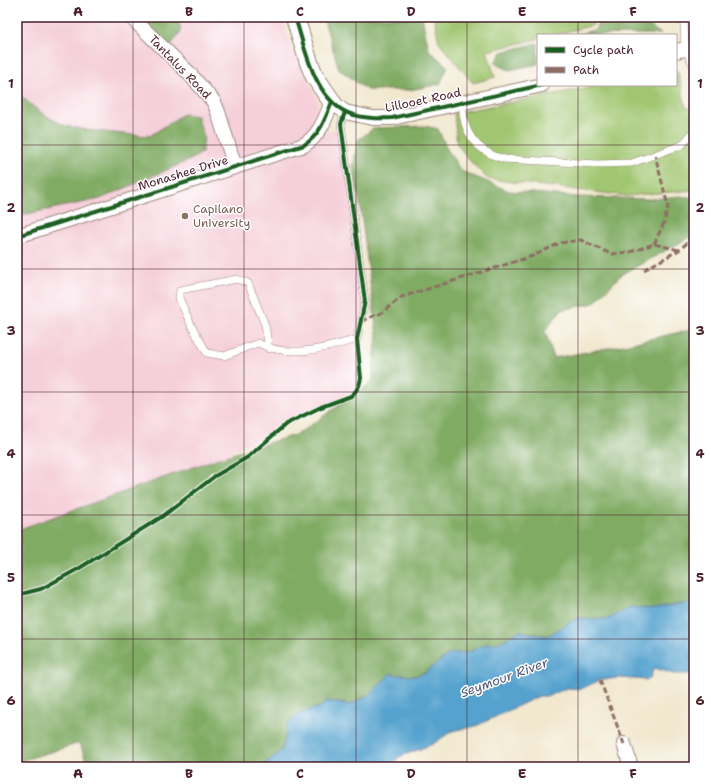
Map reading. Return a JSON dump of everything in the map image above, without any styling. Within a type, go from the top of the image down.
[{"type":"street","name":"Tantalus Road","points":[[131,17],[189,73],[214,102],[235,167]]},
{"type":"street","points":[[295,17],[309,63],[315,77],[338,107]]},
{"type":"street","name":"Lillooet Road","points":[[338,107],[373,118],[392,118],[537,86]]},
{"type":"street","name":"Monashee Drive","points":[[17,236],[304,144],[312,140],[324,122],[338,107]]},
{"type":"street","points":[[624,744],[631,767]]},
{"type":"lane","points":[[673,17],[684,22],[685,49],[694,67]]},
{"type":"lane","points":[[463,102],[462,113],[472,139],[478,147],[486,153],[504,160],[598,164],[632,162],[682,145],[694,131]]},
{"type":"lane","points":[[269,349],[266,325],[248,283],[237,279],[180,290],[179,298],[192,327],[207,353],[224,356],[258,343],[269,349],[304,352],[356,339],[366,301],[338,107]]},
{"type":"shaded area","name":"Capilano University","points":[[17,17],[282,17],[294,53],[317,97],[317,113],[310,127],[331,131],[341,124],[365,301],[357,339],[361,378],[359,386],[351,396],[321,407],[219,458],[17,530]]},
{"type":"green space","points":[[138,17],[178,17],[181,31],[169,48]]},
{"type":"green space","points":[[323,17],[422,17],[429,50],[448,67],[440,84],[410,90],[367,90],[339,69]]},
{"type":"green space","points":[[434,17],[586,17],[594,25],[558,34],[537,34],[537,39],[487,51],[495,77],[473,83],[439,42]]},
{"type":"green space","points":[[592,17],[632,17],[661,34],[578,34],[595,30],[598,23]]},
{"type":"green space","points":[[537,43],[537,64],[509,70],[495,63],[502,52]]},
{"type":"green space","points":[[678,71],[686,108],[694,107],[694,190],[627,196],[488,179],[472,163],[457,144],[454,113],[598,86],[677,86]]},
{"type":"green space","points":[[17,92],[35,108],[64,125],[110,133],[150,136],[183,114],[197,116],[204,136],[202,153],[192,159],[100,199],[17,216]]},
{"type":"green space","points":[[425,126],[438,129],[447,149],[461,171],[509,191],[579,197],[650,199],[680,196],[694,198],[694,235],[621,275],[594,303],[561,310],[545,331],[554,358],[624,345],[694,329],[694,604],[687,603],[654,609],[630,607],[608,619],[577,618],[547,636],[519,631],[498,643],[485,644],[469,652],[449,654],[424,673],[414,676],[390,674],[370,694],[350,705],[327,701],[320,707],[301,713],[288,724],[282,750],[266,763],[265,767],[88,767],[80,743],[17,762],[17,530],[219,458],[298,434],[372,382],[377,335],[360,205],[353,165],[358,140],[374,128]]},
{"type":"water","name":"Seymour River","points":[[687,603],[694,604],[694,674],[674,674],[654,668],[650,678],[646,680],[619,678],[600,680],[581,689],[567,688],[549,696],[539,696],[476,726],[452,731],[433,744],[399,757],[391,767],[265,767],[266,763],[282,750],[288,724],[301,713],[320,707],[327,701],[350,705],[370,694],[390,674],[414,676],[424,673],[449,654],[469,652],[485,644],[498,643],[519,631],[547,636],[577,618],[608,619],[630,607],[654,609]]},
{"type":"marked path","points":[[654,244],[664,223],[668,206],[655,155]]},
{"type":"marked path","points":[[644,270],[679,250],[694,237]]},
{"type":"marked path","points":[[361,321],[381,313],[402,297],[533,256],[560,243],[581,240],[611,254],[630,252],[654,244],[679,250]]},
{"type":"marked path","points":[[600,680],[624,744]]},
{"type":"cycle path","points":[[295,17],[312,69],[325,93],[333,103],[344,111],[361,117],[392,118],[537,86]]},
{"type":"cycle path","points":[[17,236],[304,145],[310,141],[318,131],[332,102]]},
{"type":"cycle path","points":[[17,595],[41,589],[78,569],[163,516],[215,476],[248,457],[286,424],[321,407],[351,396],[355,392],[359,386],[361,378],[357,339],[365,301],[341,124],[345,112]]},
{"type":"place","name":"Capilano University","points":[[185,216]]}]
